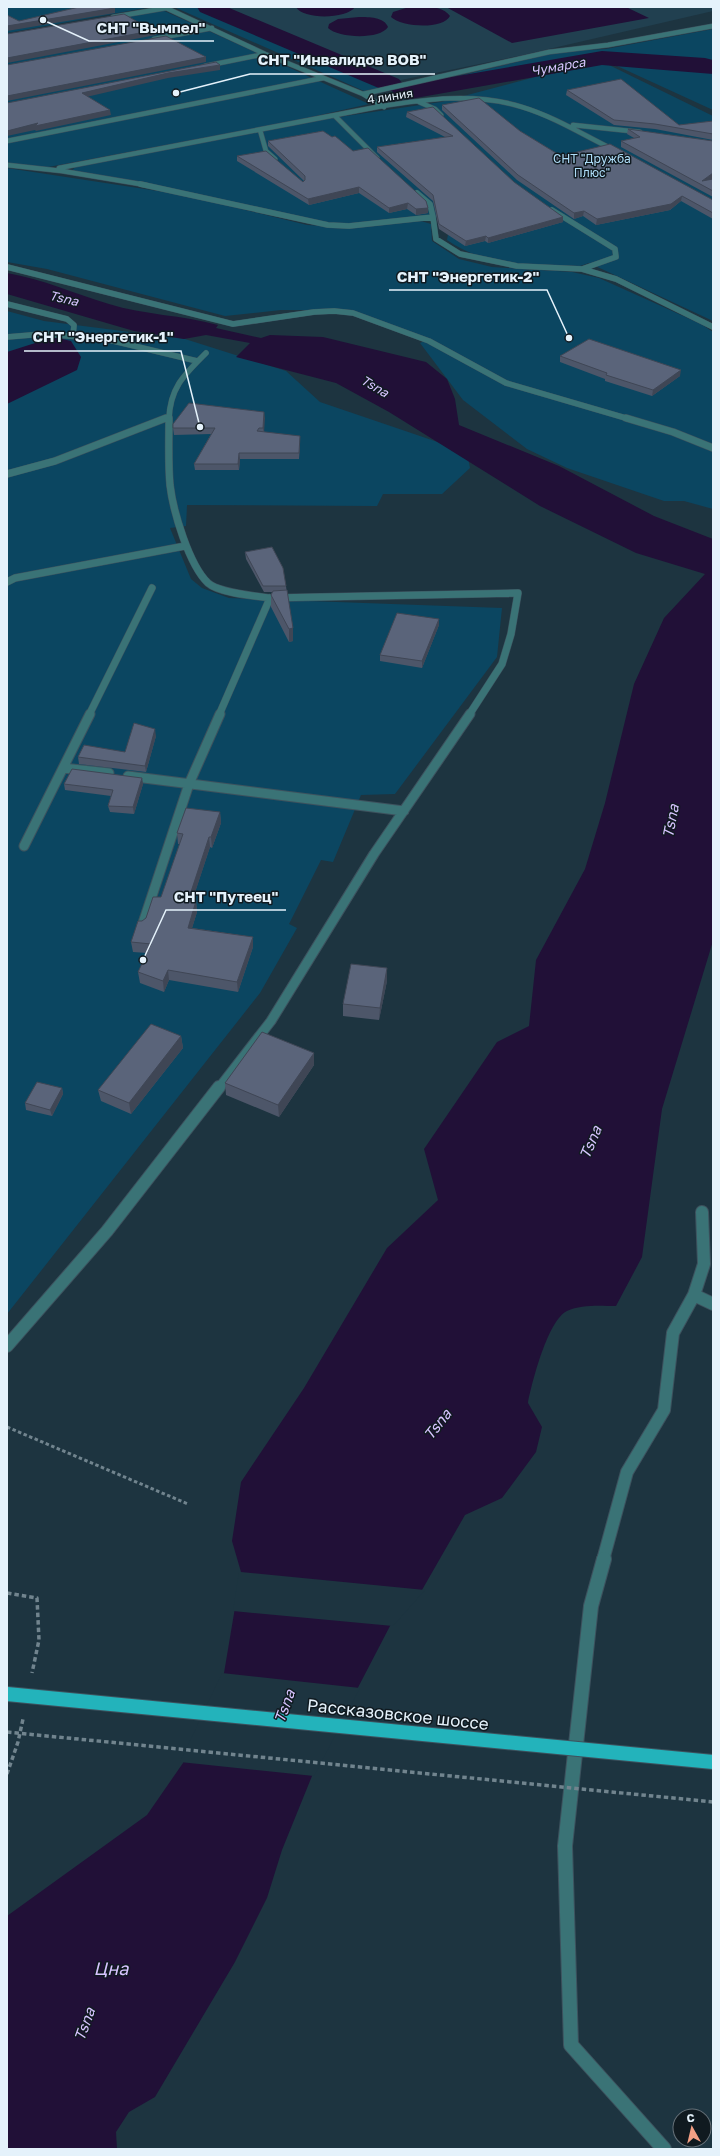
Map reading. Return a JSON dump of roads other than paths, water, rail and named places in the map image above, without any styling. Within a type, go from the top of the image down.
[{"type":"main road","name":"Рассказовское шоссе","points":[[7,1694],[713,1762]]},
{"type":"lane","points":[[105,18],[165,8],[212,28],[265,54],[363,94],[384,107]]},
{"type":"lane","points":[[363,94],[549,52],[608,45],[713,26]]},
{"type":"lane","points":[[148,40],[212,28]]},
{"type":"lane","points":[[201,67],[265,54]]},
{"type":"lane","points":[[7,140],[323,78]]},
{"type":"lane","name":"4 линия","points":[[51,170],[384,107],[457,98],[494,101],[509,104],[566,124],[621,153]]},
{"type":"lane","points":[[419,102],[435,109],[444,119]]},
{"type":"lane","points":[[335,116],[383,164]]},
{"type":"lane","points":[[566,124],[647,132]]},
{"type":"lane","points":[[260,130],[266,151],[281,165]]},
{"type":"lane","points":[[7,165],[51,170],[172,190],[315,223],[349,226],[433,217]]},
{"type":"lane","points":[[412,189],[430,204],[436,239],[460,254],[517,266],[582,269],[616,279],[713,327]]},
{"type":"lane","points":[[547,206],[615,249],[616,257],[582,269]]},
{"type":"lane","points":[[7,267],[233,324],[314,312],[353,313],[429,341],[506,383],[674,432],[713,448]]},
{"type":"lane","points":[[7,304],[67,319],[74,325],[73,336]]},
{"type":"lane","points":[[7,337],[43,334],[73,336],[112,341],[197,361]]},
{"type":"lane","points":[[7,1346],[107,1231],[271,1021],[374,854],[497,674],[506,657],[512,634],[518,593],[270,598],[232,593],[209,584],[195,565],[186,546],[170,486],[169,417],[172,396],[180,379],[206,353]]},
{"type":"lane","points":[[7,474],[55,461],[169,417]]},
{"type":"lane","points":[[7,582],[15,578],[186,546]]},
{"type":"lane","points":[[24,846],[152,588]]},
{"type":"lane","points":[[142,926],[189,784],[270,598]]},
{"type":"lane","points":[[63,768],[404,811]]},
{"type":"lane","points":[[664,2149],[571,2045],[565,1846],[591,1606],[627,1472],[664,1410],[673,1333],[694,1295],[704,1264],[702,1212]]},
{"type":"lane","points":[[694,1295],[713,1304]]},
{"type":"water","points":[[296,7],[355,7],[350,11],[335,16],[316,16],[300,11]]},
{"type":"water","points":[[409,7],[437,8],[447,12],[450,16],[446,20],[439,23],[422,26],[403,23],[391,17],[393,12]]},
{"type":"water","points":[[446,7],[626,7],[649,18],[512,43]]},
{"type":"water","points":[[359,17],[380,19],[388,27],[384,31],[368,36],[349,36],[340,34],[328,28],[329,24],[338,19]]},
{"type":"water","points":[[7,273],[46,283],[122,308],[191,319],[218,325],[216,328],[261,338],[270,335],[323,337],[426,362],[447,379],[455,399],[459,425],[559,466],[654,516],[713,539],[713,941],[662,1109],[642,1257],[616,1306],[579,1307],[567,1311],[553,1326],[537,1367],[528,1403],[542,1427],[536,1452],[502,1498],[465,1515],[422,1590],[390,1626],[312,1776],[282,1850],[267,1898],[235,1962],[155,2097],[129,2112],[116,2132],[117,2149],[7,2149],[7,1916],[147,1815],[183,1763],[224,1673],[241,1572],[232,1541],[241,1482],[304,1388],[387,1248],[438,1200],[424,1149],[497,1042],[529,1026],[536,960],[585,869],[605,803],[634,684],[664,618],[705,574],[636,553],[540,506],[389,412],[336,383],[236,357],[250,343],[206,335],[184,339],[134,331],[7,294]]},
{"type":"water","points":[[54,337],[71,341],[81,357],[77,370],[7,404],[7,352]]},
{"type":"waterway","name":"Чумарса","points":[[208,7],[390,84]]},
{"type":"waterway","name":"Чумарса","points":[[404,90],[410,92],[602,58],[705,65],[713,67]]},
{"type":"place","name":"СНТ \"Вымпел\"","points":[[43,20]]},
{"type":"place","name":"СНТ \"Инвалидов ВОВ\"","points":[[176,93]]},
{"type":"place","name":"СНТ \"Энергетик-2\"","points":[[569,338]]},
{"type":"place","name":"СНТ \"Энергетик-1\"","points":[[200,427]]},
{"type":"place","name":"СНТ \"Путеец\"","points":[[143,960]]},
{"type":"park label","name":"СНТ \"Дружба Плюс\"","points":[[592,165]]},
{"type":"water label","name":"Tsna","points":[[64,298]]},
{"type":"water label","name":"Tsna","points":[[375,386]]},
{"type":"water label","name":"Tsna","points":[[670,821]]},
{"type":"water label","name":"Tsna","points":[[590,1142]]},
{"type":"water label","name":"Tsna","points":[[437,1424]]},
{"type":"water label","name":"Tsna","points":[[284,1706]]},
{"type":"water label","name":"Цна","points":[[111,1968]]},
{"type":"water label","name":"Tsna","points":[[84,2024]]}]
